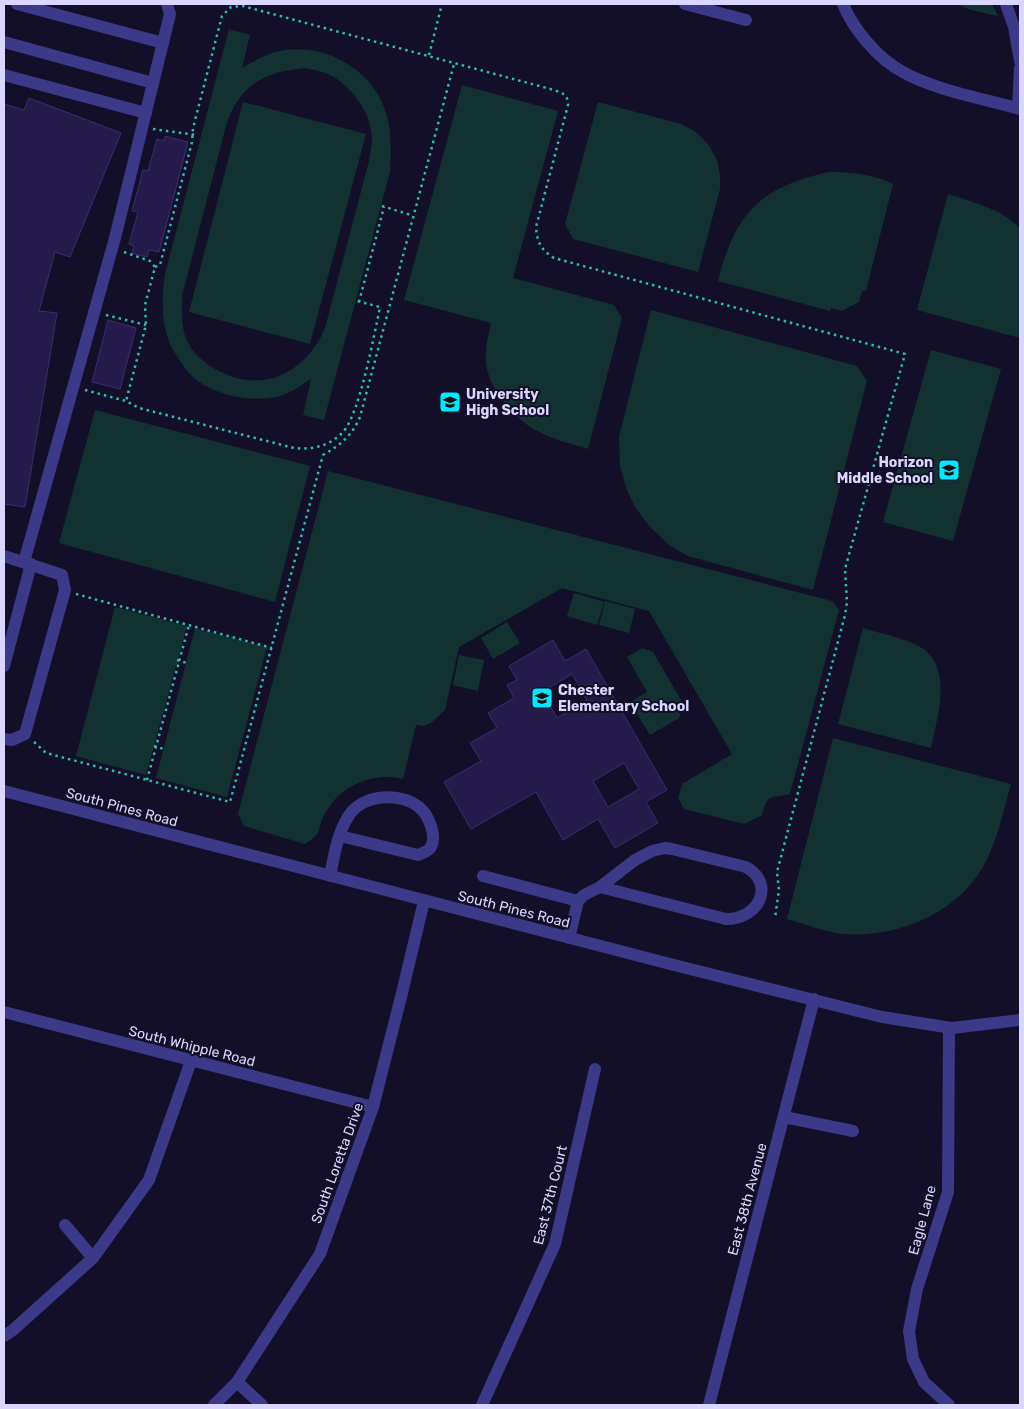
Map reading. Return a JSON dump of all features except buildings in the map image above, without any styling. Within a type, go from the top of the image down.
[{"type":"street","points":[[17,4],[163,43]]},
{"type":"street","points":[[4,666],[28,563],[115,238],[146,113],[170,14],[167,4]]},
{"type":"street","points":[[685,4],[746,20]]},
{"type":"street","points":[[843,4],[848,15],[870,47],[902,72],[936,86],[1019,109],[1020,68]]},
{"type":"street","points":[[1006,4],[1014,27],[1020,61]]},
{"type":"street","points":[[4,42],[153,83]]},
{"type":"street","points":[[4,74],[146,113]]},
{"type":"street","points":[[4,556],[62,575],[65,590],[25,734],[12,740],[4,739]]},
{"type":"street","name":"South Pines Road","points":[[4,791],[424,901],[882,1017],[952,1028],[1020,1020]]},
{"type":"street","points":[[330,876],[340,836],[348,816],[355,808],[366,801],[390,798],[411,802],[425,814],[432,830],[433,840],[431,847],[426,852],[418,855],[340,836]]},
{"type":"street","points":[[570,938],[578,901],[584,895],[600,887],[629,864],[652,851],[665,848],[746,867],[754,874],[762,891],[758,903],[750,913],[736,919],[726,919],[600,887]]},
{"type":"street","points":[[483,876],[578,901]]},
{"type":"street","name":"South Loretta Drive","points":[[214,1405],[237,1382],[320,1254],[373,1107],[424,901]]},
{"type":"street","name":"East 38th Avenue","points":[[709,1405],[814,1000]]},
{"type":"street","name":"South Whipple Road","points":[[4,1012],[373,1107]]},
{"type":"street","name":"Eagle Lane","points":[[949,1405],[924,1382],[913,1359],[909,1331],[916,1297],[948,1192],[949,1029],[952,1028]]},
{"type":"street","points":[[4,1336],[93,1258],[149,1180],[191,1061]]},
{"type":"street","name":"East 37th Court","points":[[485,1404],[555,1244],[595,1069]]},
{"type":"street","points":[[784,1117],[853,1131]]},
{"type":"street","points":[[66,1225],[93,1258]]},
{"type":"street","points":[[237,1382],[262,1405]]},
{"type":"path","points":[[429,55],[442,4]]},
{"type":"path","points":[[126,401],[146,325],[145,305],[155,267],[160,265],[222,16],[231,7],[243,6],[429,55],[566,95],[568,105],[536,227],[538,243],[554,258],[905,354],[845,569],[847,602],[845,615],[777,872],[779,890],[775,918]]},
{"type":"path","points":[[25,734],[46,753],[230,802],[323,455],[348,438],[360,417],[454,63]]},
{"type":"path","points":[[142,126],[160,131],[196,135]]},
{"type":"path","points":[[74,387],[126,401],[139,408],[294,448],[307,449],[319,447],[333,440],[344,431],[358,400],[380,307],[358,302],[383,207],[411,216]]},
{"type":"path","points":[[128,253],[150,261],[155,267]]},
{"type":"path","points":[[94,313],[146,325]]},
{"type":"path","points":[[65,590],[121,608],[272,648]]},
{"type":"path","points":[[148,780],[155,746],[189,625]]},
{"type":"path","points":[[178,660],[187,663]]},
{"type":"path","points":[[155,746],[164,749]]},
{"type":"green space","points":[[956,4],[992,4],[998,16],[972,10]]},
{"type":"green space","points":[[229,29],[250,35],[242,68],[275,52],[296,49],[312,50],[327,54],[356,69],[377,93],[387,115],[391,156],[390,172],[324,420],[303,415],[311,379],[294,390],[277,397],[252,398],[239,397],[213,390],[193,377],[175,353],[166,331],[163,306],[165,274]],"holes":[[[305,68],[324,72],[334,77],[356,97],[366,114],[372,132],[369,161],[325,328],[317,344],[294,368],[281,375],[266,380],[234,377],[207,364],[191,348],[183,328],[182,296],[227,122],[233,109],[240,98],[257,82],[278,73]]]},
{"type":"green space","points":[[462,85],[558,111],[513,278],[614,305],[622,318],[588,449],[537,431],[520,419],[504,402],[491,382],[486,362],[486,347],[491,323],[404,300]]},
{"type":"green space","points":[[243,102],[366,134],[310,344],[189,312]]},
{"type":"green space","points":[[598,102],[681,124],[696,132],[708,144],[717,160],[720,189],[698,272],[573,239],[565,224]]},
{"type":"green space","points":[[829,172],[862,174],[893,184],[866,291],[862,291],[859,302],[842,311],[831,308],[830,311],[718,281],[733,237],[742,221],[754,207],[768,195],[785,186],[805,178]]},
{"type":"green space","points":[[948,194],[996,211],[1020,229],[1020,338],[917,310]]},
{"type":"green space","points":[[651,310],[857,366],[867,381],[813,590],[688,556],[669,545],[649,526],[635,507],[626,488],[620,466],[619,437]]},
{"type":"green space","points":[[931,350],[1001,369],[953,541],[883,522]]},
{"type":"green space","points":[[95,410],[310,466],[275,602],[59,543]]},
{"type":"green space","points":[[328,471],[832,601],[839,610],[790,794],[771,798],[766,803],[762,815],[744,824],[684,809],[678,798],[682,784],[732,754],[649,611],[562,588],[459,647],[445,710],[432,722],[424,726],[416,725],[403,779],[393,777],[372,778],[344,791],[336,798],[322,819],[319,831],[305,844],[244,826],[238,814]]},
{"type":"green space","points":[[574,593],[604,602],[597,625],[567,616]]},
{"type":"green space","points":[[605,601],[635,609],[629,633],[599,625]]},
{"type":"green space","points":[[115,607],[187,626],[146,775],[76,756]]},
{"type":"green space","points":[[507,622],[520,643],[493,659],[481,638]]},
{"type":"green space","points":[[195,628],[267,647],[227,797],[156,778]]},
{"type":"green space","points":[[863,628],[920,646],[933,660],[938,671],[940,696],[931,748],[838,724]]},
{"type":"green space","points":[[642,648],[653,652],[684,705],[679,718],[650,735],[630,702],[647,692],[627,657]]},
{"type":"green space","points":[[459,655],[484,660],[478,691],[453,685]]},
{"type":"green space","points":[[833,738],[1011,784],[996,837],[983,867],[971,884],[957,898],[922,920],[883,932],[843,934],[822,930],[787,919]]},
{"type":"place","name":"University High School","points":[[450,402]]},
{"type":"place","name":"Horizon Middle School","points":[[949,470]]},
{"type":"place","name":"Chester Elementary School","points":[[542,698]]}]
